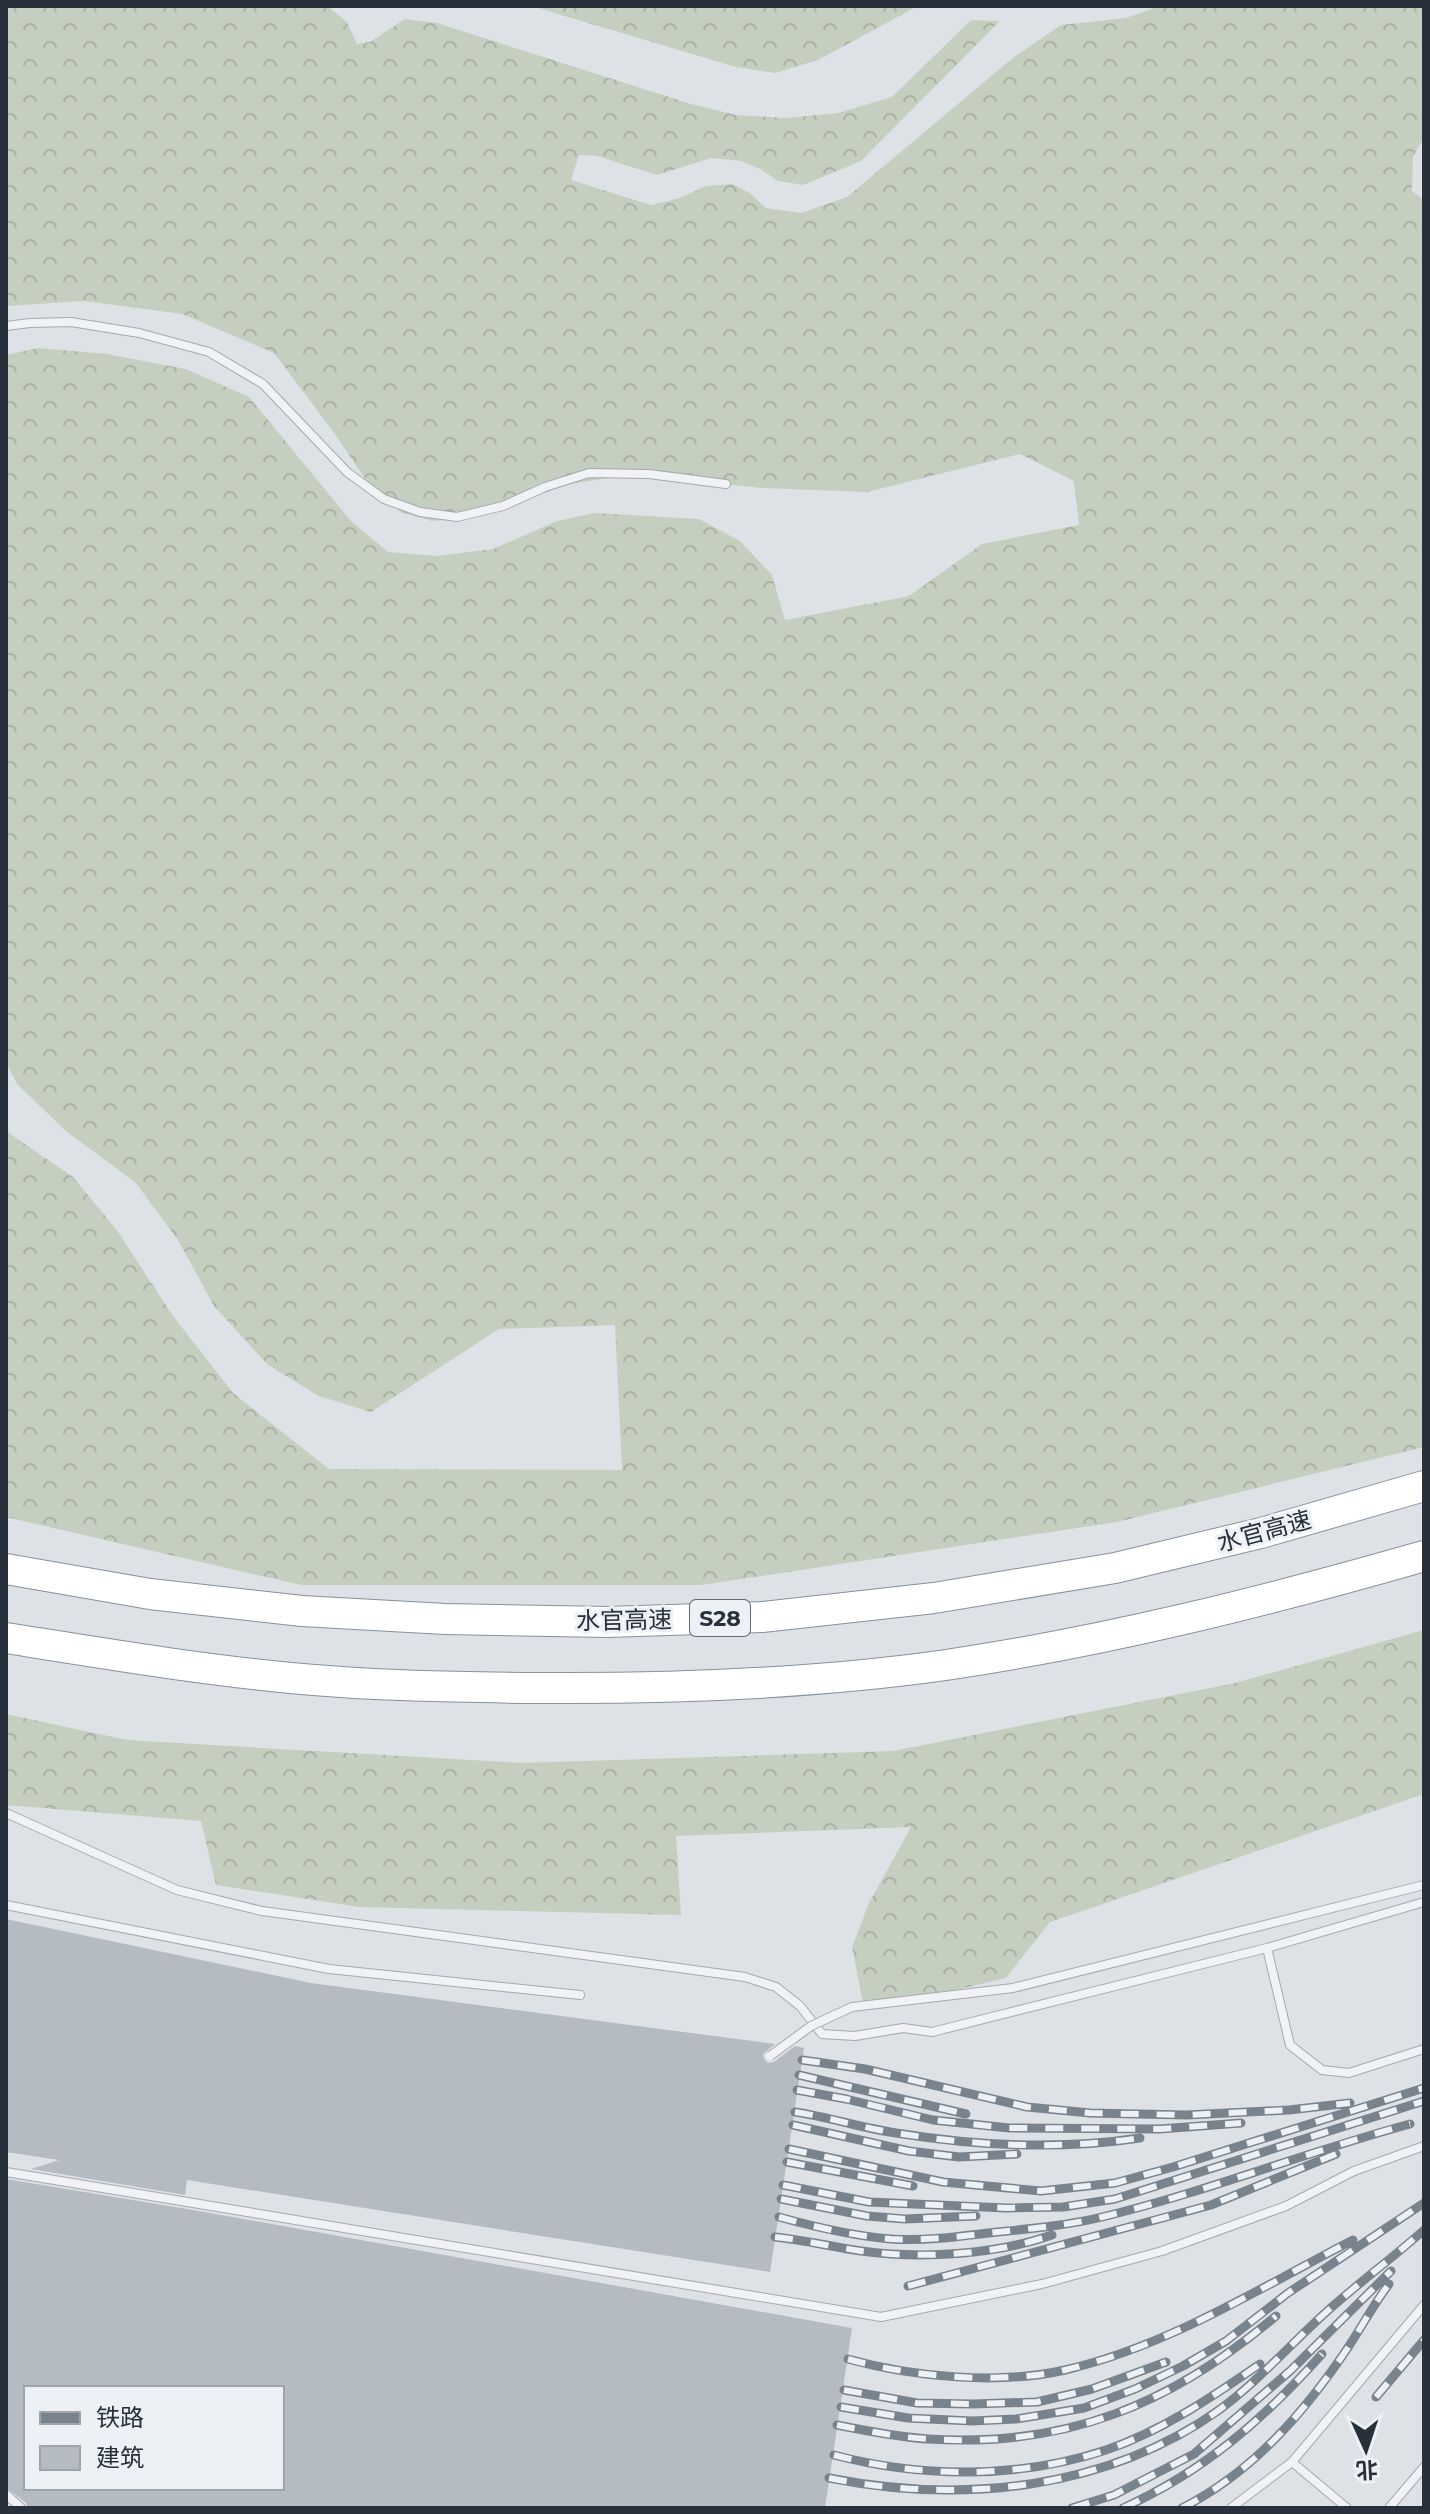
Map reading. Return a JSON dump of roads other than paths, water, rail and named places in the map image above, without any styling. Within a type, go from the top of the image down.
[{"type":"highway","name":"水官高速","points":[[6,1569],[150,1594],[302,1611],[445,1619],[608,1622],[762,1617],[934,1598],[1115,1568],[1261,1533],[1424,1486]]},
{"type":"highway","points":[[6,1638],[139,1660],[307,1679],[443,1687],[547,1688],[769,1683],[945,1665],[1129,1632],[1277,1598],[1424,1556]]},
{"type":"lane","points":[[6,326],[71,322],[139,333],[209,352],[263,384],[347,472],[384,499],[420,512],[457,517],[503,506],[545,487],[589,473],[649,474],[726,484]]},
{"type":"lane","points":[[6,1813],[177,1890],[262,1911],[745,1977],[776,1987],[800,2006],[822,2034],[855,2036],[903,2028],[932,2032],[1267,1948],[1424,1902]]},
{"type":"lane","points":[[770,2056],[811,2026],[852,2007],[1013,1988],[1424,1885]]},
{"type":"lane","points":[[6,1905],[329,1969],[580,1995]]},
{"type":"lane","points":[[1267,1948],[1290,2045],[1322,2070],[1349,2073],[1424,2049]]},
{"type":"lane","points":[[6,2172],[881,2317],[1042,2284],[1162,2251],[1286,2206],[1354,2171],[1424,2146]]},
{"type":"lane","points":[[1231,2508],[1292,2462],[1424,2305]]},
{"type":"lane","points":[[1292,2462],[1347,2508]]},
{"type":"lane","points":[[1389,2508],[1424,2467]]},
{"type":"lane","points":[[6,2494],[21,2508]]},
{"type":"railway","points":[[802,2060],[865,2069],[1027,2107],[1090,2113],[1187,2115],[1289,2110],[1350,2103]]},
{"type":"railway","points":[[799,2075],[966,2114]]},
{"type":"railway","points":[[789,2149],[943,2182],[1041,2191],[1115,2183],[1424,2088]]},
{"type":"railway","points":[[797,2090],[933,2120],[1009,2128],[1160,2129],[1241,2123]]},
{"type":"railway","points":[[783,2185],[869,2202],[1006,2208],[1063,2207],[1115,2199],[1424,2101]]},
{"type":"railway","points":[[795,2112],[896,2133],[957,2141],[1049,2145],[1140,2138]]},
{"type":"railway","points":[[779,2217],[877,2238],[903,2239],[1060,2225],[1141,2207],[1410,2124]]},
{"type":"railway","points":[[793,2125],[909,2151],[959,2157],[1017,2154]]},
{"type":"railway","points":[[908,2286],[1211,2205],[1336,2154]]},
{"type":"railway","points":[[787,2162],[913,2186]]},
{"type":"railway","points":[[781,2199],[867,2216],[905,2219],[976,2216]]},
{"type":"railway","points":[[841,2407],[908,2418],[972,2421],[1016,2419],[1084,2408],[1135,2389],[1226,2341],[1288,2293],[1424,2203]]},
{"type":"railway","points":[[829,2478],[930,2490],[981,2489],[1032,2484],[1081,2474],[1129,2458],[1175,2437],[1219,2410],[1251,2384],[1325,2313],[1424,2230]]},
{"type":"railway","points":[[775,2237],[861,2251],[933,2255],[1007,2247],[1052,2235]]},
{"type":"railway","points":[[848,2359],[956,2377],[1013,2377],[1065,2370],[1177,2331],[1353,2240]]},
{"type":"railway","points":[[1072,2508],[1114,2495],[1194,2454],[1290,2371],[1391,2271]]},
{"type":"railway","points":[[1182,2508],[1232,2477],[1296,2417],[1349,2346],[1389,2284]]},
{"type":"railway","points":[[837,2425],[917,2438],[979,2440],[1026,2436],[1072,2427],[1115,2414],[1197,2374],[1276,2316]]},
{"type":"railway","points":[[1376,2397],[1424,2340]]},
{"type":"railway","points":[[1123,2508],[1180,2478],[1231,2442],[1277,2401],[1322,2354]]},
{"type":"railway","points":[[844,2390],[917,2403],[1037,2402],[1092,2389],[1166,2362]]},
{"type":"railway","points":[[834,2455],[901,2468],[970,2472],[1039,2466],[1073,2459],[1127,2442],[1167,2423],[1260,2364]]}]
